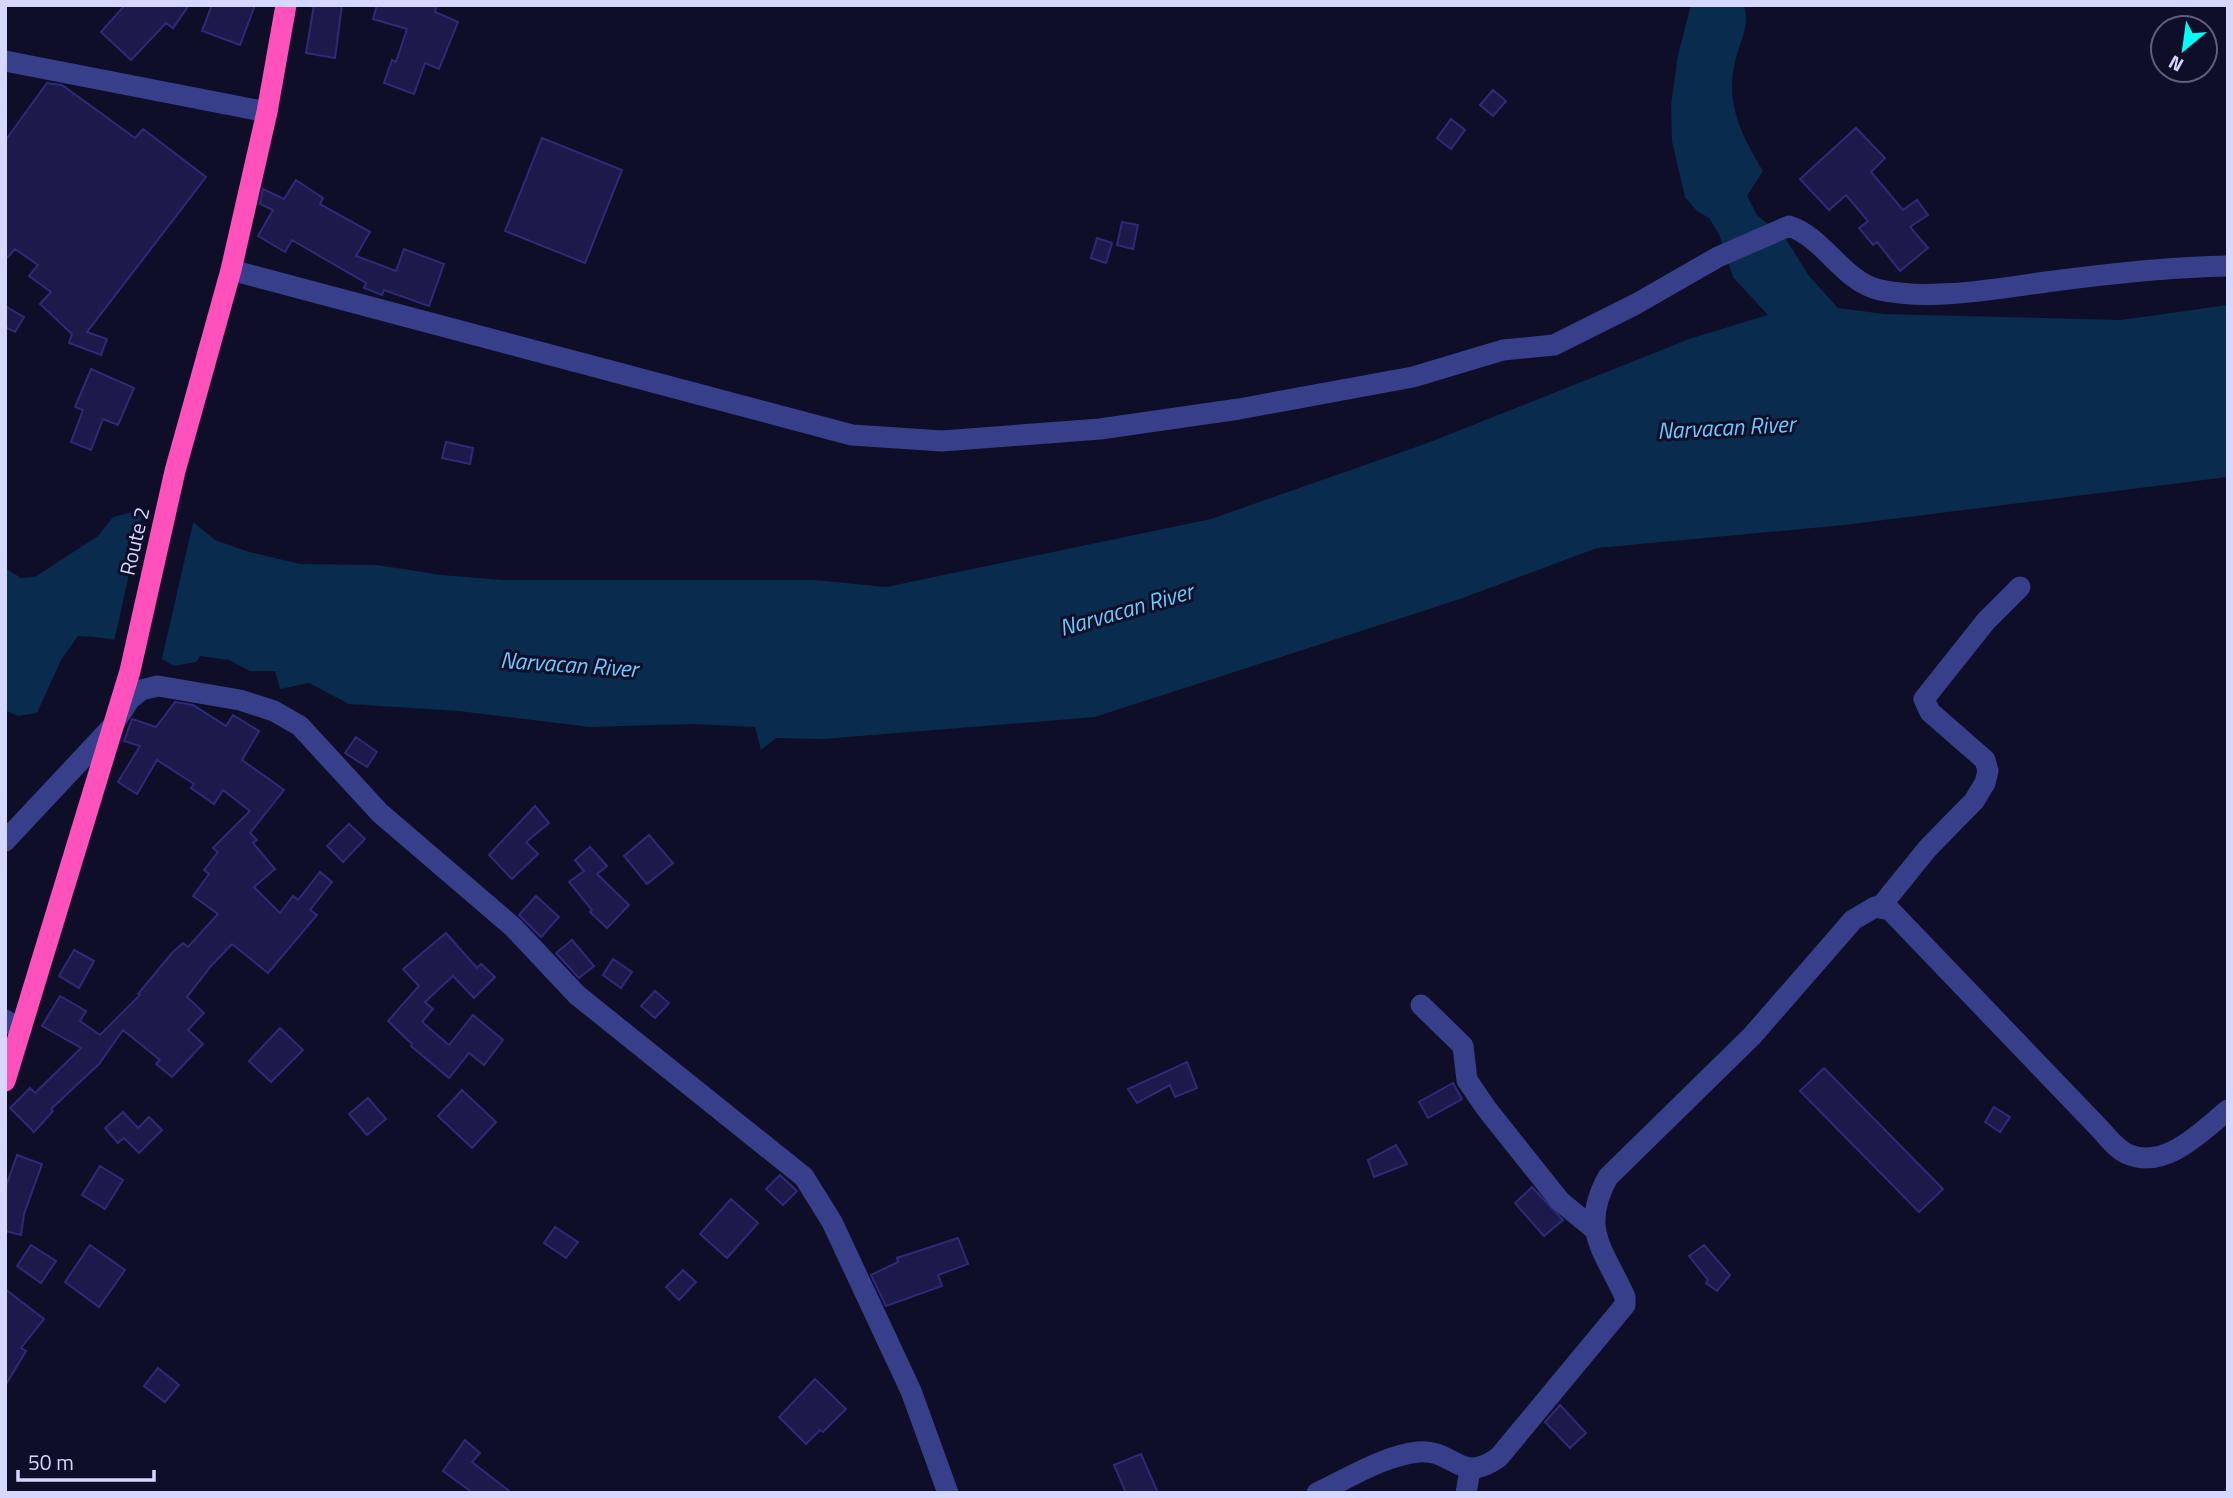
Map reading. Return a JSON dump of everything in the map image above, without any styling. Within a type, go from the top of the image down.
[{"type":"highway","name":"Route 2","points":[[5,1080],[13,1025],[130,671],[175,471],[231,270],[267,112],[286,5]]},
{"type":"street","points":[[5,61],[267,112]]},
{"type":"street","points":[[231,270],[852,435],[942,441],[1100,429],[1239,409],[1413,377],[1503,351],[1554,345],[1636,304],[1718,257],[1789,226],[1803,231],[1859,280],[1878,289],[1903,293],[1981,291],[2102,275],[2228,266]]},
{"type":"street","points":[[1881,906],[1928,848],[1974,801],[1985,783],[1988,771],[1986,760],[1930,712],[1924,699],[1986,621],[2021,587]]},
{"type":"street","points":[[5,841],[111,728],[130,699],[141,690],[158,685],[240,700],[274,711],[300,726],[380,813],[513,927],[577,995],[795,1169],[816,1194],[843,1246],[911,1391],[948,1493]]},
{"type":"street","points":[[1594,1229],[1597,1201],[1608,1177],[1752,1036],[1853,920],[1868,909],[1881,906],[1891,910],[1938,956],[2101,1130],[2129,1155],[2150,1156],[2182,1148],[2228,1110]]},
{"type":"street","points":[[1317,1493],[1378,1464],[1420,1451],[1437,1454],[1470,1470],[1480,1469],[1499,1457],[1624,1309],[1625,1297],[1594,1229],[1560,1201],[1486,1108],[1467,1080],[1463,1046],[1421,1005]]},
{"type":"street","points":[[1466,1493],[1470,1470]]},
{"type":"water","name":"Narvacan River","points":[[1691,5],[1744,5],[1745,26],[1733,74],[1733,103],[1742,131],[1763,171],[1747,196],[1757,215],[1785,238],[1809,276],[1838,308],[1884,314],[2121,320],[2228,305],[2228,477],[1844,525],[1597,548],[1460,599],[1095,717],[823,739],[776,738],[761,750],[755,727],[694,724],[590,727],[459,711],[349,704],[309,683],[280,689],[275,671],[250,671],[229,660],[200,656],[196,662],[174,666],[129,644],[107,638],[78,636],[62,658],[37,713],[18,716],[5,710],[5,568],[21,578],[35,577],[98,536],[113,517],[145,509],[193,522],[215,540],[246,551],[300,564],[377,565],[441,575],[503,580],[815,580],[886,587],[1211,519],[1425,444],[1692,338],[1768,315],[1733,277],[1719,234],[1709,218],[1697,211],[1685,197],[1672,141],[1671,105],[1678,55]]},
{"type":"pier","points":[[144,506],[194,519],[161,663],[135,647],[114,642]]},
{"type":"building","points":[[125,5],[189,5],[173,28],[166,23],[131,60],[101,32]]},
{"type":"building","points":[[212,5],[255,5],[240,45],[202,31]]},
{"type":"building","points":[[314,5],[342,5],[335,58],[306,53]]},
{"type":"building","points":[[377,5],[437,5],[435,12],[458,22],[439,69],[425,63],[414,94],[384,83],[392,60],[396,62],[407,29],[373,19]]},
{"type":"building","points":[[47,83],[62,85],[135,138],[143,129],[206,177],[87,332],[107,339],[101,355],[69,343],[72,334],[40,304],[51,292],[29,276],[38,265],[15,249],[5,260],[5,141]]},
{"type":"building","points":[[1493,90],[1506,101],[1493,116],[1480,105]]},
{"type":"building","points":[[1451,119],[1465,130],[1451,149],[1437,138]]},
{"type":"building","points":[[1856,128],[1885,158],[1871,172],[1903,210],[1917,200],[1928,215],[1910,227],[1928,248],[1900,271],[1877,242],[1873,245],[1859,228],[1868,221],[1846,195],[1829,210],[1800,179]]},
{"type":"building","points":[[542,138],[622,170],[585,263],[505,231]]},
{"type":"building","points":[[296,180],[323,198],[320,204],[370,232],[356,256],[396,271],[404,249],[444,264],[429,306],[384,290],[382,295],[364,288],[366,283],[292,240],[285,252],[258,236],[273,210],[260,204],[263,189],[284,199]]},
{"type":"building","points":[[1122,222],[1138,225],[1133,249],[1117,245]]},
{"type":"building","points":[[1097,238],[1112,243],[1106,263],[1091,258]]},
{"type":"building","points":[[5,306],[24,317],[15,332],[5,327]]},
{"type":"building","points":[[91,369],[134,388],[118,425],[103,419],[91,450],[71,442],[83,410],[75,407]]},
{"type":"building","points":[[446,442],[473,448],[470,464],[442,458]]},
{"type":"building","points":[[175,702],[193,705],[226,726],[233,715],[259,731],[242,760],[284,790],[250,833],[257,840],[253,843],[275,869],[254,887],[280,913],[293,896],[298,900],[320,872],[332,882],[310,910],[317,915],[268,973],[232,944],[211,966],[187,997],[204,1013],[188,1030],[203,1044],[172,1077],[156,1064],[160,1060],[123,1030],[99,1064],[51,1109],[53,1111],[34,1132],[10,1108],[30,1088],[35,1093],[81,1048],[42,1026],[60,996],[86,1011],[80,1021],[100,1035],[140,995],[138,994],[172,953],[183,943],[188,947],[218,914],[193,896],[209,874],[204,870],[218,852],[213,848],[250,811],[223,790],[214,804],[191,788],[194,784],[157,760],[137,794],[118,782],[140,746],[124,741],[132,719],[156,727]]},
{"type":"building","points":[[356,737],[377,752],[367,767],[345,753]]},
{"type":"building","points":[[535,806],[549,823],[526,842],[538,854],[512,879],[489,855]]},
{"type":"building","points":[[349,824],[365,839],[343,862],[327,846]]},
{"type":"building","points":[[649,835],[673,863],[647,884],[624,856]]},
{"type":"building","points":[[590,847],[607,866],[597,874],[629,905],[607,928],[590,912],[592,910],[569,882],[584,871],[575,860]]},
{"type":"building","points":[[536,896],[559,917],[541,937],[519,915]]},
{"type":"building","points":[[446,933],[477,968],[481,964],[495,977],[474,998],[453,976],[425,1002],[433,1009],[422,1022],[449,1045],[473,1015],[503,1040],[484,1065],[469,1053],[449,1078],[411,1046],[388,1021],[419,986],[403,969]]},
{"type":"building","points":[[572,940],[594,966],[579,978],[556,953]]},
{"type":"building","points":[[74,950],[94,961],[79,988],[59,976]]},
{"type":"building","points":[[613,959],[632,972],[621,988],[603,975]]},
{"type":"building","points":[[655,991],[669,1003],[655,1018],[641,1006]]},
{"type":"building","points":[[280,1028],[303,1050],[271,1082],[249,1061]]},
{"type":"building","points":[[1187,1062],[1197,1088],[1175,1097],[1170,1085],[1137,1103],[1128,1089]]},
{"type":"building","points":[[1824,1068],[1943,1189],[1919,1212],[1800,1091]]},
{"type":"building","points":[[1453,1083],[1462,1099],[1428,1118],[1419,1102]]},
{"type":"building","points":[[462,1090],[496,1122],[472,1148],[438,1116]]},
{"type":"building","points":[[368,1098],[386,1119],[367,1135],[349,1114]]},
{"type":"building","points":[[1994,1107],[2010,1117],[2000,1132],[1985,1122]]},
{"type":"building","points":[[123,1112],[138,1128],[149,1117],[162,1130],[139,1153],[124,1138],[118,1143],[105,1128]]},
{"type":"building","points":[[1396,1145],[1407,1164],[1374,1177],[1368,1160]]},
{"type":"building","points":[[17,1155],[42,1164],[24,1214],[21,1235],[5,1231],[5,1189]]},
{"type":"building","points":[[100,1166],[123,1180],[105,1209],[82,1195]]},
{"type":"building","points":[[780,1175],[797,1191],[783,1205],[766,1189]]},
{"type":"building","points":[[1532,1187],[1563,1220],[1544,1236],[1515,1203]]},
{"type":"building","points":[[731,1199],[758,1223],[727,1258],[700,1234]]},
{"type":"building","points":[[555,1227],[578,1242],[566,1258],[544,1243]]},
{"type":"building","points":[[958,1238],[968,1264],[938,1275],[942,1286],[886,1306],[871,1275],[898,1262],[897,1258]]},
{"type":"building","points":[[31,1245],[56,1261],[41,1283],[17,1266]]},
{"type":"building","points":[[90,1245],[125,1270],[99,1307],[65,1282]]},
{"type":"building","points":[[1704,1245],[1730,1275],[1717,1291],[1706,1283],[1708,1280],[1689,1256]]},
{"type":"building","points":[[683,1270],[696,1282],[679,1300],[666,1287]]},
{"type":"building","points":[[5,1289],[44,1319],[21,1348],[26,1351],[5,1386]]},
{"type":"building","points":[[158,1368],[179,1385],[165,1402],[144,1386]]},
{"type":"building","points":[[815,1379],[846,1409],[823,1432],[820,1430],[806,1444],[779,1417]]},
{"type":"building","points":[[1560,1405],[1586,1433],[1570,1448],[1545,1422]]},
{"type":"building","points":[[465,1440],[480,1453],[472,1462],[512,1493],[473,1493],[443,1471]]},
{"type":"building","points":[[1141,1454],[1158,1493],[1126,1493],[1114,1465]]}]
